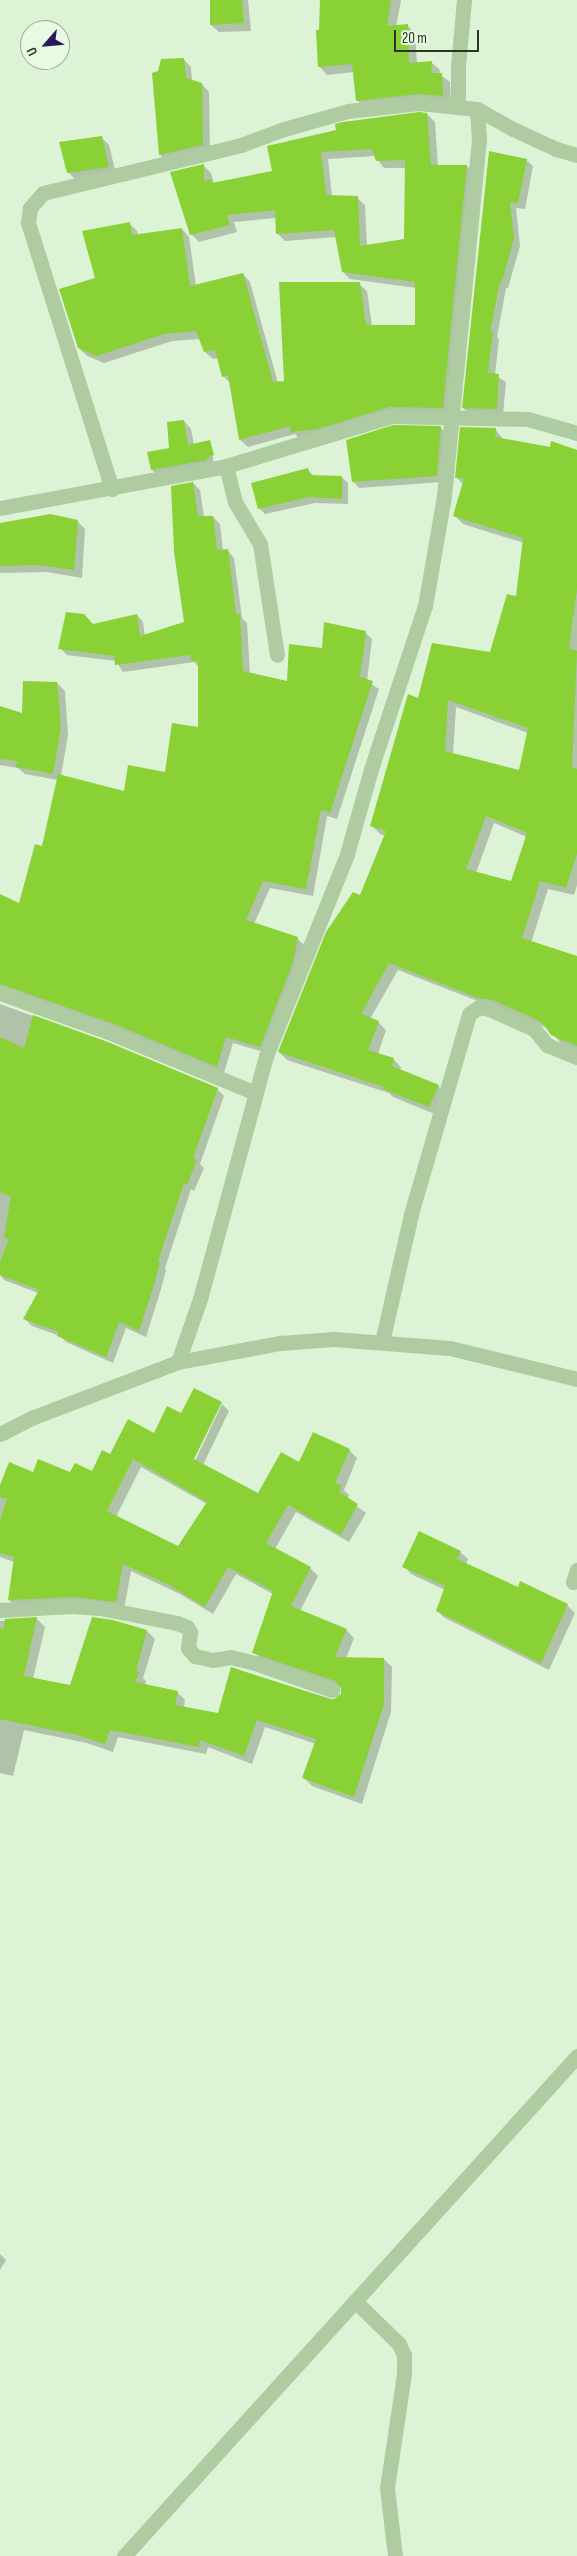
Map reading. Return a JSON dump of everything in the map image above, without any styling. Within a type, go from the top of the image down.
[{"type":"street","points":[[458,108],[458,66],[464,0]]},
{"type":"street","points":[[112,489],[28,222],[30,208],[43,193],[240,145],[284,129],[348,111],[419,102],[477,109],[513,129],[556,149],[577,155]]},
{"type":"street","points":[[178,1362],[200,1299],[255,1093],[290,992],[347,854],[371,769],[425,606],[444,496],[450,417],[479,139],[477,109]]},
{"type":"street","points":[[0,508],[112,489],[226,466],[392,416],[528,419],[577,433]]},
{"type":"street","points":[[226,466],[241,514],[256,532],[260,544],[277,654]]},
{"type":"street","points":[[0,993],[111,1033],[255,1093]]},
{"type":"street","points":[[382,1342],[411,1214],[469,1014],[479,1007],[489,1009],[534,1028],[547,1045],[577,1057]]},
{"type":"street","points":[[0,1434],[34,1417],[178,1362],[280,1343],[334,1339],[450,1348],[577,1379]]},
{"type":"street","points":[[0,1610],[72,1606],[100,1608],[177,1623],[188,1629],[188,1648],[195,1656],[213,1660],[231,1657],[254,1662],[332,1690]]},
{"type":"street","points":[[124,2556],[577,2056]]},
{"type":"street","points":[[355,2301],[399,2344],[404,2355],[404,2374],[387,2488],[395,2556]]},
{"type":"building","points":[[210,0],[242,0],[244,23],[210,25]]},
{"type":"building","points":[[320,0],[391,0],[387,26],[408,24],[409,63],[432,61],[431,73],[442,73],[443,96],[418,94],[356,101],[352,64],[318,67],[316,30],[319,30]]},
{"type":"building","points":[[184,58],[186,78],[202,83],[203,145],[159,155],[152,73],[158,71],[161,59]]},
{"type":"building","points":[[419,112],[427,113],[431,165],[467,165],[443,408],[390,407],[318,429],[291,432],[290,426],[239,440],[228,375],[222,377],[215,350],[204,352],[196,331],[164,334],[96,356],[78,348],[59,289],[95,278],[82,231],[130,222],[132,235],[182,228],[190,286],[243,273],[273,382],[284,381],[279,282],[360,282],[366,325],[415,325],[415,282],[342,272],[334,230],[276,234],[275,210],[227,215],[230,225],[190,235],[170,172],[204,164],[204,181],[211,179],[212,183],[272,171],[267,146],[336,130],[335,124]],"holes":[[[372,149],[376,161],[405,160],[404,239],[360,246],[358,196],[326,195],[321,152]]]},
{"type":"building","points":[[102,136],[109,167],[67,173],[59,142]]},
{"type":"building","points":[[489,151],[527,159],[518,203],[510,202],[514,238],[502,282],[500,282],[490,331],[493,331],[488,373],[499,374],[497,409],[462,408]]},
{"type":"building","points":[[184,420],[188,445],[210,440],[214,455],[207,457],[207,460],[151,470],[147,452],[169,448],[167,422]]},
{"type":"building","points":[[393,425],[441,426],[437,476],[352,482],[346,440]]},
{"type":"building","points":[[460,427],[496,428],[495,437],[550,447],[551,441],[577,450],[577,589],[569,648],[577,651],[572,767],[577,769],[577,854],[566,888],[540,881],[522,938],[577,956],[577,1046],[551,1035],[538,1020],[493,1000],[478,998],[389,963],[361,1014],[379,1021],[368,1050],[394,1058],[392,1066],[439,1085],[429,1107],[383,1089],[384,1087],[278,1052],[326,932],[353,892],[360,895],[386,831],[370,826],[408,694],[418,698],[432,643],[490,652],[507,594],[516,596],[523,538],[453,516],[464,478],[455,478]],"holes":[[[448,700],[528,728],[519,770],[445,751]],[[486,816],[527,833],[511,881],[466,869]]]},
{"type":"building","points":[[308,468],[310,475],[342,476],[342,499],[309,497],[258,509],[251,483]]},
{"type":"building","points":[[193,482],[198,516],[213,516],[217,550],[228,549],[236,614],[240,614],[243,671],[287,681],[289,644],[322,648],[324,622],[366,631],[360,677],[373,681],[330,813],[321,810],[306,889],[263,881],[246,920],[298,937],[293,963],[260,1047],[226,1037],[217,1067],[114,1024],[0,984],[0,894],[19,903],[35,844],[42,846],[58,774],[124,791],[128,765],[165,772],[172,723],[198,727],[198,661],[192,661],[190,655],[115,665],[114,656],[58,649],[66,612],[84,614],[93,624],[137,614],[140,636],[184,622],[174,552],[171,486]]},
{"type":"building","points":[[50,514],[78,520],[74,570],[39,565],[0,566],[0,523]]},
{"type":"building","points":[[23,681],[57,682],[61,727],[53,774],[16,767],[17,761],[0,759],[0,706],[22,713]]},
{"type":"building","points":[[33,1015],[108,1042],[218,1088],[193,1158],[197,1160],[187,1185],[184,1183],[158,1261],[160,1261],[155,1282],[139,1331],[119,1322],[106,1357],[57,1336],[59,1332],[23,1319],[39,1290],[0,1275],[0,1262],[9,1239],[4,1237],[11,1197],[0,1192],[0,1037],[24,1048]]},
{"type":"building","points":[[194,1388],[222,1402],[194,1459],[258,1493],[281,1452],[299,1462],[313,1432],[350,1449],[335,1483],[342,1486],[339,1492],[358,1504],[341,1535],[288,1505],[266,1543],[311,1567],[291,1606],[347,1629],[335,1657],[384,1658],[384,1704],[354,1797],[302,1778],[316,1739],[257,1720],[244,1756],[200,1740],[199,1747],[110,1730],[105,1744],[77,1735],[0,1719],[0,1628],[4,1629],[5,1619],[37,1617],[24,1676],[70,1685],[92,1617],[113,1620],[147,1630],[136,1671],[139,1672],[135,1682],[178,1691],[175,1705],[218,1713],[231,1667],[329,1699],[334,1699],[341,1694],[341,1688],[335,1681],[252,1653],[273,1591],[228,1567],[205,1607],[171,1586],[123,1564],[116,1602],[73,1597],[8,1600],[14,1557],[0,1553],[0,1521],[7,1499],[0,1497],[0,1485],[9,1462],[33,1472],[38,1459],[70,1472],[75,1463],[92,1471],[102,1450],[110,1454],[128,1419],[154,1433],[167,1406],[181,1413]],"holes":[[[133,1459],[207,1502],[178,1546],[107,1511]]]},
{"type":"building","points":[[419,1531],[461,1551],[457,1559],[518,1587],[520,1581],[568,1604],[541,1663],[436,1611],[445,1586],[402,1567]]}]
